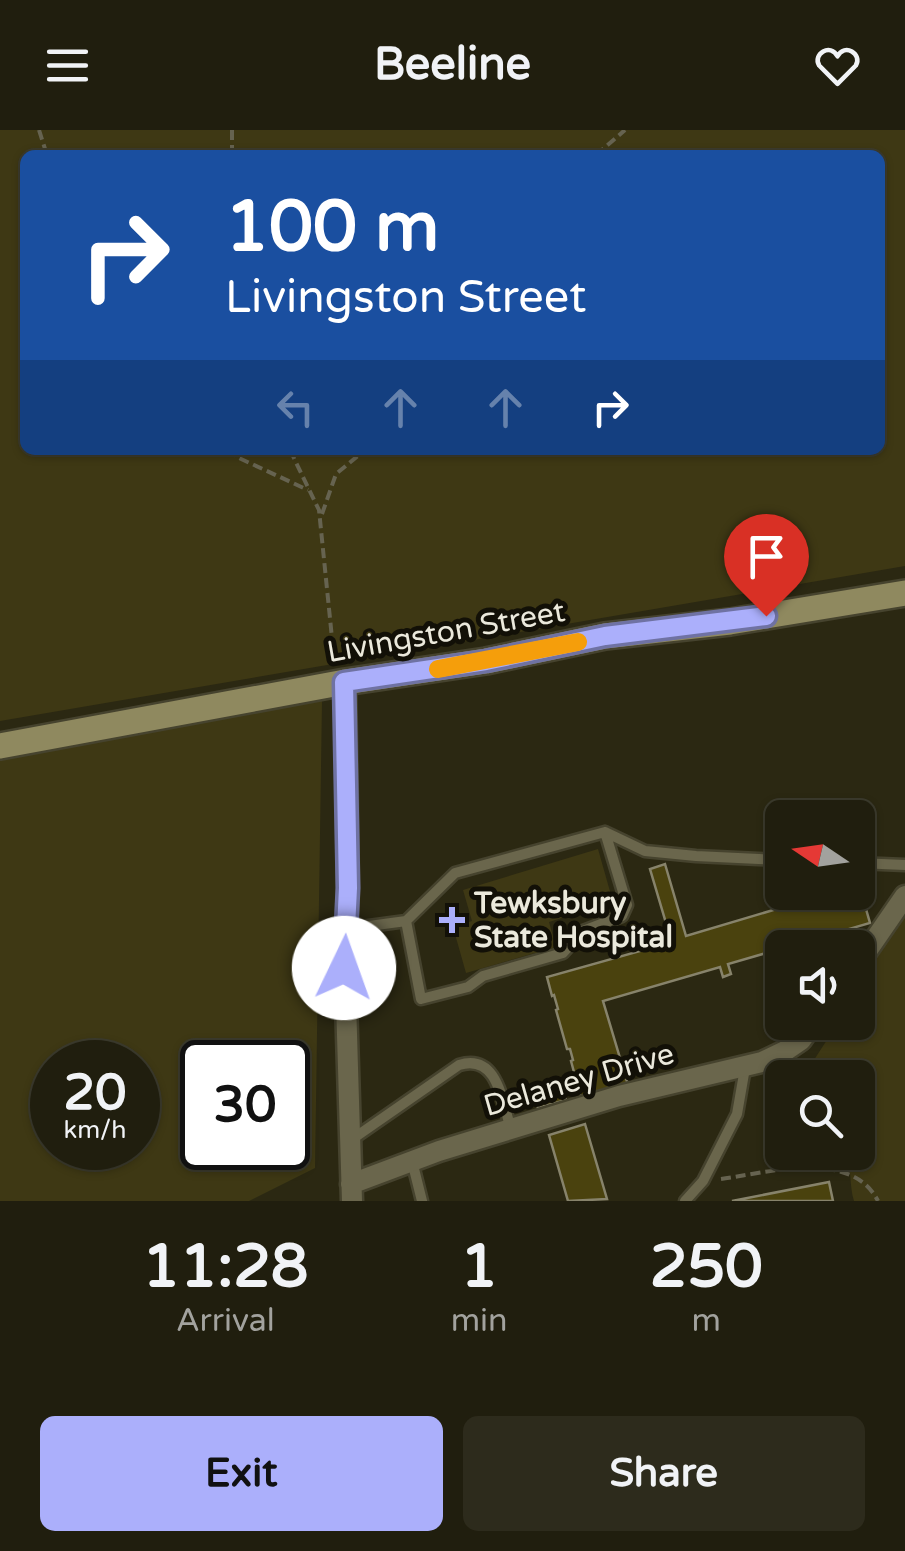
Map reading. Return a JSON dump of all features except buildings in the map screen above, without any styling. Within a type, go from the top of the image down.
[{"type":"street","name":"Livingston Street","points":[[0,746],[344,682],[486,661],[605,636],[730,622],[905,593]]},
{"type":"street","points":[[344,682],[348,888],[344,968],[352,1192]]},
{"type":"street","points":[[875,939],[905,896]]},
{"type":"street","name":"Delaney Drive","points":[[352,1192],[412,1162],[618,1096],[762,1062],[801,1040]]},
{"type":"lane","points":[[346,930],[406,921],[456,873],[605,832],[645,851],[765,859]]},
{"type":"lane","points":[[406,921],[422,999],[468,987],[483,976],[563,954],[583,931],[622,916],[626,905],[605,832]]},
{"type":"lane","points":[[875,864],[905,865]]},
{"type":"lane","points":[[350,1140],[459,1066],[471,1062],[484,1065],[493,1073],[511,1129]]},
{"type":"lane","points":[[685,1201],[703,1181],[737,1114],[745,1066]]},
{"type":"lane","points":[[412,1162],[422,1201]]},
{"type":"path","points":[[602,150],[626,130]]},
{"type":"path","points":[[234,455],[310,491]]},
{"type":"path","points":[[292,455],[320,510],[333,648],[344,682]]},
{"type":"path","points":[[320,518],[336,474],[359,455]]},
{"type":"path","points":[[703,1181],[801,1167],[828,1169],[862,1181],[878,1201]]},
{"type":"shaded area","points":[[0,130],[905,130],[905,566],[0,721]]},
{"type":"shaded area","points":[[322,701],[315,1168],[249,1201],[0,1201],[0,756]]},
{"type":"shaded area","points":[[598,849],[613,902],[549,922],[556,947],[466,973],[453,927],[472,921],[463,890]]},
{"type":"shaded area","points":[[905,904],[905,1201],[854,1201],[851,1189],[849,1170],[875,1170],[875,1060],[814,1060],[827,1040],[875,1040],[875,947]]},
{"type":"slow traffic","points":[[438,669],[578,642]]},
{"type":"place","name":"Tewksbury State Hospital","points":[[452,920]]},
{"type":"route","points":[[344,968],[348,888],[344,682],[424,672],[605,636],[766,616]]}]
